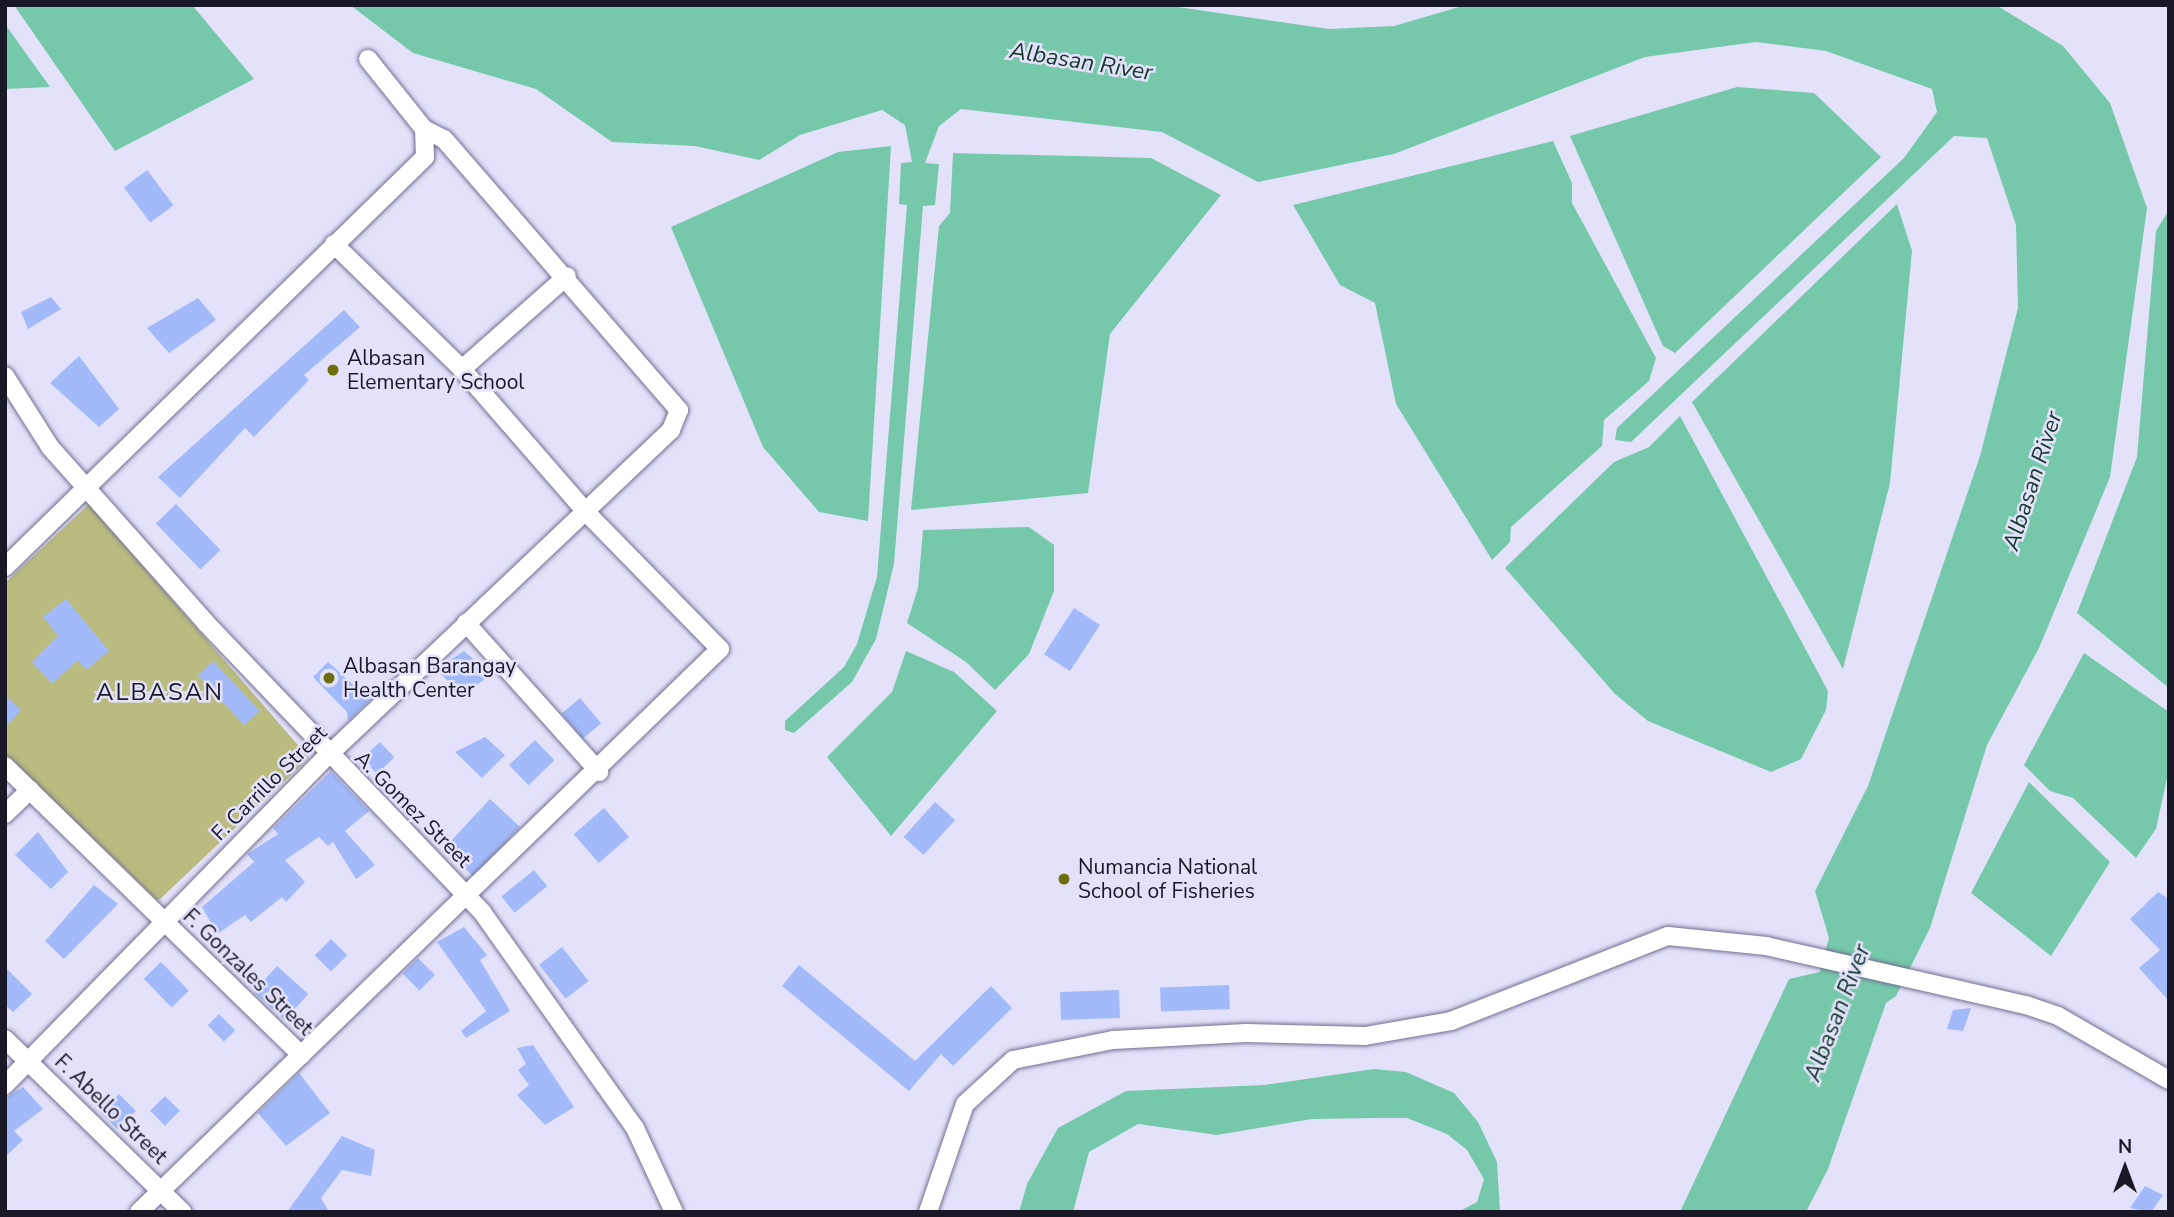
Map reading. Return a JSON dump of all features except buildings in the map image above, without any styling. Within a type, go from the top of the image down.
[{"type":"street","points":[[368,59],[424,129],[444,139],[567,276],[463,369]]},
{"type":"street","points":[[5,566],[89,489],[425,157],[424,129]]},
{"type":"street","points":[[139,1212],[466,895],[599,772],[720,649],[587,513],[463,369],[334,244]]},
{"type":"street","name":"F. Carrillo Street","points":[[5,1085],[162,921],[328,755],[466,623],[587,513],[677,422],[674,398],[567,276]]},
{"type":"street","name":"A. Gomez Street","points":[[5,376],[50,447],[328,755],[466,895],[635,1128],[674,1212]]},
{"type":"street","points":[[466,623],[599,772]]},
{"type":"street","name":"F. Gonzales Street","points":[[5,766],[301,1055]]},
{"type":"street","points":[[5,814],[30,790]]},
{"type":"street","points":[[928,1212],[950,1132],[965,1104],[1013,1060],[1057,1047],[1246,1033],[1365,1036],[1451,1021],[1668,936],[1819,959],[1938,985],[2058,1016],[2169,1080]]},
{"type":"street","name":"F. Abello Street","points":[[5,1039],[182,1212]]},
{"type":"shaded area","points":[[89,504],[309,758],[158,901],[5,754],[5,583]]},
{"type":"water","points":[[14,5],[192,5],[254,79],[115,151]]},
{"type":"water","name":"Albasan River","points":[[350,5],[1164,5],[1329,29],[1394,26],[1466,5],[1996,5],[2063,46],[2110,103],[2147,208],[2110,477],[2039,648],[1987,745],[1930,928],[1896,996],[1886,1003],[1828,1169],[1806,1212],[1680,1212],[1789,979],[1820,972],[1829,938],[1815,891],[1868,786],[1980,456],[2018,308],[2016,225],[1987,138],[1954,136],[1631,442],[1615,440],[1617,428],[1904,158],[1937,112],[1932,89],[1826,51],[1756,42],[1645,57],[1394,154],[1258,182],[1162,132],[961,109],[939,126],[925,163],[939,164],[935,205],[923,206],[894,564],[876,639],[852,682],[794,733],[785,730],[785,721],[844,667],[857,644],[877,577],[907,205],[899,204],[901,163],[912,162],[905,125],[882,110],[800,135],[759,160],[695,146],[612,142],[536,89],[413,53]]},
{"type":"water","points":[[5,24],[50,87],[5,89]]},
{"type":"water","points":[[1737,87],[1814,93],[1881,157],[1675,353],[1663,346],[1570,136]]},
{"type":"water","points":[[1553,141],[1572,183],[1572,203],[1656,358],[1649,381],[1604,420],[1602,446],[1511,527],[1510,542],[1492,560],[1396,404],[1375,303],[1340,285],[1293,205]]},
{"type":"water","points":[[891,146],[868,521],[819,512],[763,447],[671,227],[838,152]]},
{"type":"water","points":[[953,153],[1151,158],[1221,195],[1110,334],[1088,493],[911,510],[939,226],[950,213]]},
{"type":"water","points":[[1897,204],[1912,251],[1890,483],[1843,669],[1692,402]]},
{"type":"water","points":[[2169,210],[2169,688],[2077,613],[2137,457],[2156,231]]},
{"type":"water","points":[[1680,416],[1828,691],[1826,710],[1801,759],[1771,772],[1648,721],[1615,694],[1505,568],[1614,462],[1649,447]]},
{"type":"water","points":[[1029,527],[1054,545],[1054,591],[1029,654],[995,690],[966,662],[907,623],[918,588],[923,530]]},
{"type":"water","points":[[906,651],[954,672],[997,711],[891,836],[827,757],[892,692]]},
{"type":"water","points":[[2084,653],[2169,712],[2169,769],[2156,829],[2136,858],[2073,798],[2050,791],[2024,765]]},
{"type":"water","points":[[2029,782],[2110,862],[2051,956],[1971,893]]},
{"type":"water","points":[[1374,1069],[1406,1072],[1454,1093],[1478,1122],[1497,1162],[1500,1212],[1458,1212],[1477,1202],[1484,1179],[1467,1150],[1447,1134],[1407,1118],[1379,1118],[1312,1119],[1217,1135],[1138,1124],[1089,1152],[1073,1212],[1019,1212],[1027,1184],[1058,1128],[1126,1091],[1264,1085]]},
{"type":"place","name":"Albasan Elementary School","points":[[333,370]]},
{"type":"place","name":"Albasan Barangay Health Center","points":[[329,678]]},
{"type":"place","name":"Numancia National School of Fisheries","points":[[1064,879]]},
{"type":"district","name":"ALBASAN","points":[[160,693]]}]
